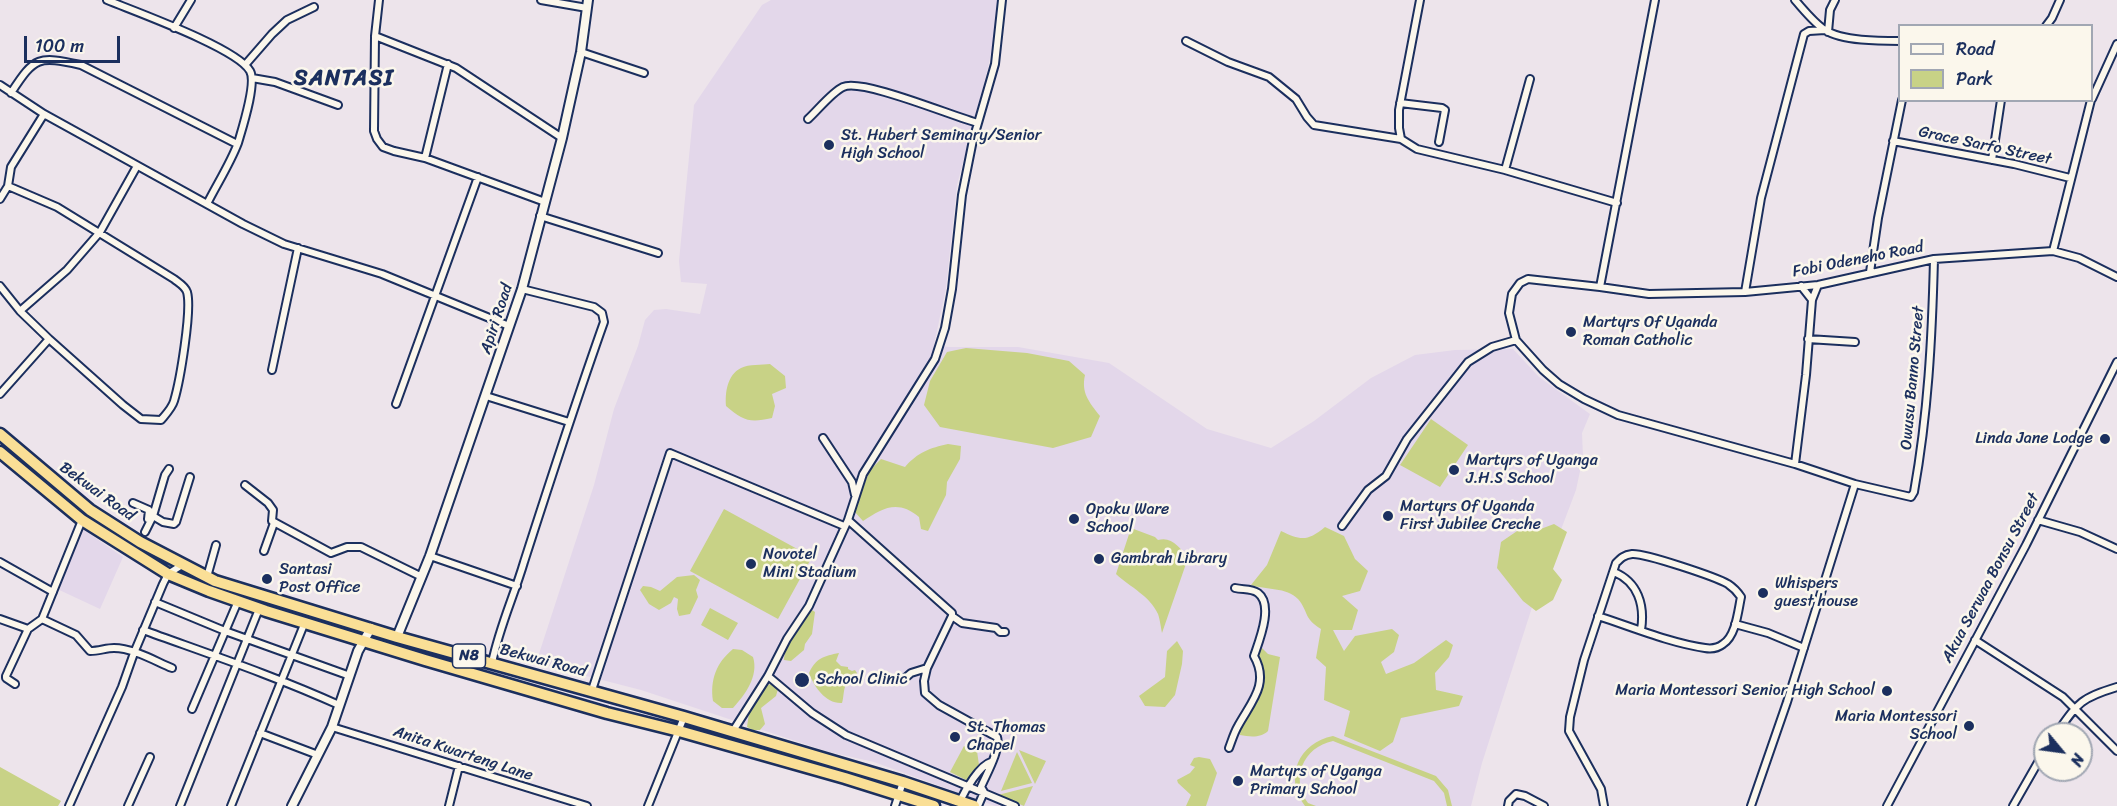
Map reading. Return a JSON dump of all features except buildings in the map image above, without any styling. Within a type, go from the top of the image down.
[{"type":"highway","name":"Bekwai Road","points":[[0,434],[90,510],[142,537],[182,565],[207,577],[273,600],[733,731],[976,806]]},
{"type":"highway","name":"Bekwai Road","points":[[0,452],[82,520],[168,574],[259,609],[524,689],[607,713],[679,730],[934,806]]},
{"type":"highway","points":[[524,689],[530,672]]},
{"type":"street","points":[[107,0],[225,50],[250,71],[252,78],[237,144],[207,204]]},
{"type":"street","points":[[174,28],[191,0]]},
{"type":"street","points":[[369,0],[379,1],[375,36],[374,131],[383,147],[394,152],[425,158],[545,202]]},
{"type":"street","points":[[541,0],[588,4]]},
{"type":"street","points":[[733,731],[809,606],[831,562],[863,474],[935,359],[942,342],[952,289],[963,195],[973,140],[994,64],[1002,0]]},
{"type":"street","points":[[1401,139],[1400,103],[1420,0]]},
{"type":"street","points":[[1599,287],[1655,0]]},
{"type":"street","points":[[1795,0],[1827,31]]},
{"type":"street","points":[[1827,31],[1830,10],[1835,0]]},
{"type":"street","points":[[2048,24],[2060,0]]},
{"type":"street","name":"Apiri Road","points":[[397,636],[430,556],[522,289],[562,138],[581,52],[588,4]]},
{"type":"street","points":[[245,65],[287,20],[314,7]]},
{"type":"street","points":[[1745,292],[1761,198],[1804,34],[1809,31],[1827,31],[1851,38],[1898,42]]},
{"type":"street","points":[[375,36],[448,64],[562,138]]},
{"type":"street","points":[[1186,41],[1228,62],[1269,77],[1296,99],[1314,125],[1401,139],[1417,149],[1505,170],[1617,203]]},
{"type":"street","points":[[2093,96],[2117,44]]},
{"type":"street","points":[[581,52],[644,73]]},
{"type":"street","points":[[11,93],[27,68],[43,60],[59,60],[81,65],[237,144]]},
{"type":"street","points":[[425,158],[448,64]]},
{"type":"street","points":[[252,78],[275,82],[338,105]]},
{"type":"street","points":[[1505,170],[1530,79]]},
{"type":"street","points":[[0,85],[44,114],[264,234],[298,248],[382,274],[509,326]]},
{"type":"street","points":[[808,119],[843,87],[854,85],[978,123]]},
{"type":"street","points":[[1870,272],[1878,218],[1902,102]]},
{"type":"street","points":[[1992,160],[2001,102]]},
{"type":"street","points":[[2053,251],[2090,102]]},
{"type":"street","points":[[1400,103],[1445,110],[1439,142]]},
{"type":"street","points":[[1,196],[8,186],[11,167],[44,114]]},
{"type":"street","name":"Grace Sarfo Street","points":[[1893,141],[2070,178]]},
{"type":"street","points":[[20,311],[67,270],[100,232],[137,166]]},
{"type":"street","points":[[396,404],[478,177]]},
{"type":"street","points":[[0,286],[20,311],[123,405],[141,418],[161,420],[174,402],[189,305],[186,289],[174,279],[57,207],[8,186]]},
{"type":"street","points":[[540,216],[658,253]]},
{"type":"street","points":[[272,370],[298,248]]},
{"type":"street","name":"Fobi Odeneho Road","points":[[1516,340],[1509,313],[1512,294],[1520,283],[1528,279],[1649,294],[1745,292],[1818,285],[1934,259],[2053,251],[2079,258],[2117,277]]},
{"type":"street","name":"Owusu Banno Street","points":[[1855,484],[1911,497],[1914,492],[1928,402],[1934,259]]},
{"type":"street","points":[[1795,464],[1812,300],[1818,285]]},
{"type":"street","points":[[1801,286],[1812,300]]},
{"type":"street","points":[[492,663],[568,422],[604,322],[602,313],[594,307],[522,289]]},
{"type":"street","points":[[0,393],[49,339]]},
{"type":"street","points":[[1808,339],[1855,342]]},
{"type":"street","points":[[1342,526],[1368,490],[1386,476],[1407,439],[1468,362],[1492,347],[1516,340],[1559,384],[1618,415],[1795,464],[1855,484],[1804,648],[1751,806]]},
{"type":"street","name":"Akua Serwaa Bonsu Street","points":[[1887,806],[2038,520],[2117,363]]},
{"type":"street","points":[[486,396],[568,422]]},
{"type":"street","points":[[823,438],[852,482],[855,495]]},
{"type":"street","points":[[592,690],[670,453],[846,523],[950,610],[952,616],[962,623],[996,628],[1000,632],[1005,632]]},
{"type":"street","points":[[142,537],[153,516],[165,475],[169,469]]},
{"type":"street","points":[[153,516],[163,522],[171,524],[176,522],[190,477]]},
{"type":"street","points":[[245,485],[268,503],[273,510],[272,521],[274,523],[264,551]]},
{"type":"street","points":[[133,503],[149,510],[142,537]]},
{"type":"street","points":[[15,684],[6,676],[28,628],[42,620],[82,520]]},
{"type":"street","points":[[2038,520],[2080,532],[2117,549]]},
{"type":"street","points":[[274,523],[331,553],[347,547],[361,547],[422,577]]},
{"type":"street","points":[[207,577],[216,545]]},
{"type":"street","points":[[1598,616],[1707,649],[1716,648],[1726,642],[1735,624],[1741,597],[1726,583],[1658,559],[1637,554],[1622,556],[1616,563],[1598,616],[1577,687],[1569,731],[1601,789],[1604,806]]},
{"type":"street","points":[[430,556],[517,586]]},
{"type":"street","points":[[0,562],[53,592]]},
{"type":"street","points":[[69,806],[122,687],[143,630],[168,574],[182,565]]},
{"type":"street","points":[[1614,572],[1629,580],[1641,604],[1644,613],[1641,630]]},
{"type":"street","points":[[1229,748],[1236,729],[1260,686],[1258,663],[1254,656],[1261,638],[1265,614],[1263,599],[1259,594],[1235,588]]},
{"type":"street","points":[[192,709],[238,601]]},
{"type":"street","points":[[155,602],[225,631],[350,676]]},
{"type":"street","points":[[180,806],[259,609]]},
{"type":"street","points":[[952,616],[927,668],[924,687],[928,696],[939,705],[997,737],[999,741],[997,749],[981,787],[984,792]]},
{"type":"street","points":[[0,619],[28,628]]},
{"type":"street","points":[[42,620],[76,636],[90,651],[111,648],[134,653],[172,668]]},
{"type":"street","points":[[231,806],[304,622]]},
{"type":"street","points":[[1735,624],[1768,633],[1804,648]]},
{"type":"street","points":[[292,806],[332,727],[350,676],[371,628]]},
{"type":"street","points":[[143,630],[215,655],[339,705]]},
{"type":"street","points":[[1975,640],[2054,690],[2117,751]]},
{"type":"street","points":[[904,679],[927,668]]},
{"type":"street","points":[[768,676],[828,725],[846,735],[1015,806]]},
{"type":"street","points":[[2065,722],[2075,708],[2089,697],[2117,687]]},
{"type":"street","points":[[648,806],[684,717]]},
{"type":"street","name":"Anita Kwarteng Lane","points":[[332,727],[587,806]]},
{"type":"street","points":[[260,733],[318,755]]},
{"type":"street","points":[[128,806],[150,757]]},
{"type":"street","points":[[960,801],[984,765],[991,762]]},
{"type":"street","points":[[449,806],[459,766]]},
{"type":"street","points":[[2013,806],[2033,771]]},
{"type":"street","points":[[895,806],[903,782]]},
{"type":"street","points":[[976,806],[984,792]]},
{"type":"street","points":[[1508,806],[1516,794],[1544,806]]},
{"type":"shaded area","name":"Opoku Ware School","points":[[771,0],[1001,0],[988,68],[957,185],[946,288],[934,345],[1018,347],[1109,363],[1207,429],[1271,448],[1314,421],[1371,378],[1415,355],[1455,350],[1513,349],[1539,377],[1590,414],[1582,433],[1583,457],[1576,490],[1535,598],[1482,763],[1471,806],[995,806],[874,762],[829,752],[641,690],[536,663],[594,485],[614,409],[638,346],[645,320],[654,310],[666,309],[700,314],[707,284],[681,282],[679,261],[694,105],[762,5]]},
{"type":"shaded area","points":[[81,528],[123,557],[100,609],[55,588]]},
{"type":"green space","points":[[966,348],[1027,353],[1069,361],[1085,375],[1085,392],[1089,402],[1100,416],[1091,437],[1053,448],[940,427],[924,405],[930,381],[947,352]]},
{"type":"green space","points":[[770,364],[785,376],[786,388],[772,394],[775,406],[772,418],[747,420],[726,406],[728,385],[736,371],[748,366]]},
{"type":"green space","points":[[1431,419],[1468,445],[1440,487],[1400,465]]},
{"type":"green space","points":[[948,444],[961,446],[960,459],[947,482],[946,495],[928,531],[921,529],[919,517],[904,508],[890,507],[863,521],[854,511],[870,470],[881,459],[905,467],[925,451]]},
{"type":"green space","name":"Novotel Mini Stadium","points":[[724,509],[812,557],[778,619],[690,571]]},
{"type":"green space","points":[[1554,524],[1567,532],[1553,569],[1562,580],[1553,600],[1536,611],[1523,601],[1497,568],[1501,542],[1523,527],[1538,530]]},
{"type":"green space","points":[[1325,527],[1344,536],[1355,559],[1368,571],[1360,591],[1342,596],[1358,610],[1352,630],[1333,630],[1344,651],[1355,636],[1392,629],[1399,635],[1394,652],[1381,662],[1386,674],[1414,663],[1446,640],[1453,645],[1449,657],[1435,673],[1436,690],[1463,696],[1459,706],[1401,718],[1393,742],[1380,751],[1344,736],[1350,711],[1324,700],[1326,667],[1316,658],[1321,629],[1309,618],[1298,599],[1288,592],[1251,585],[1267,565],[1281,531],[1294,537],[1304,538],[1314,535]]},
{"type":"green space","points":[[1131,528],[1158,540],[1172,541],[1188,558],[1162,633],[1159,616],[1154,608],[1145,597],[1116,574]]},
{"type":"green space","points":[[694,575],[700,580],[696,590],[698,597],[690,614],[679,616],[678,599],[674,597],[671,603],[659,610],[649,604],[640,590],[643,586],[660,591],[677,577]]},
{"type":"green space","points":[[710,608],[738,623],[728,640],[701,625]]},
{"type":"green space","points":[[812,610],[815,612],[812,634],[804,650],[791,661],[784,660],[794,634]]},
{"type":"green space","points":[[1177,641],[1183,651],[1175,695],[1165,707],[1145,706],[1139,696],[1165,677],[1167,651]]},
{"type":"green space","points":[[1262,648],[1268,654],[1280,657],[1268,731],[1259,736],[1240,735],[1261,688],[1262,667],[1257,654]]},
{"type":"green space","points":[[733,649],[742,650],[753,657],[754,671],[750,685],[738,703],[733,708],[722,708],[713,701],[712,686],[718,666]]},
{"type":"green space","points":[[839,653],[836,661],[841,666],[855,670],[857,673],[846,685],[842,703],[836,703],[821,694],[809,673],[821,659]]},
{"type":"green space","points":[[780,682],[776,696],[761,708],[765,724],[760,730],[747,727],[749,713],[767,685]]},
{"type":"green space","points":[[1333,736],[1436,776],[1448,790],[1452,806],[1447,806],[1444,793],[1434,781],[1333,741],[1314,750],[1302,765],[1300,784],[1303,794],[1308,803],[1316,806],[1305,806],[1298,795],[1295,784],[1298,763],[1311,746]]},
{"type":"green space","points":[[964,746],[977,751],[979,765],[971,780],[950,772]]},
{"type":"green space","points":[[1019,750],[1046,761],[1035,784]]},
{"type":"green space","points":[[1017,752],[1032,783],[1001,791]]},
{"type":"green space","points":[[1194,758],[1210,759],[1217,773],[1206,806],[1186,806],[1191,795],[1177,780],[1190,773],[1195,767],[1190,765]]},
{"type":"green space","points":[[0,767],[61,801],[58,806],[0,806]]},
{"type":"green space","points":[[1033,786],[1024,806],[998,795]]},
{"type":"place","name":"St. Hubert Seminary/Senior High School","points":[[829,145]]},
{"type":"place","name":"Martyrs Of Uganda Roman Catholic","points":[[1571,332]]},
{"type":"place","name":"Linda Jane Lodge","points":[[2105,439]]},
{"type":"place","name":"Martyrs of Uganga J.H.S School","points":[[1454,470]]},
{"type":"place","name":"Martyrs Of Uganda First Jubilee Creche","points":[[1388,516]]},
{"type":"place","name":"Opoku Ware School","points":[[1074,519]]},
{"type":"place","name":"Gambrah Library","points":[[1099,559]]},
{"type":"place","name":"Novotel Mini Stadium","points":[[751,564]]},
{"type":"place","name":"Santasi Post Office","points":[[267,579]]},
{"type":"place","name":"Whispers guest house","points":[[1763,593]]},
{"type":"place","name":"School Clinic","points":[[802,680]]},
{"type":"place","name":"Maria Montessori Senior High School","points":[[1887,691]]},
{"type":"place","name":"Maria Montessori School","points":[[1969,726]]},
{"type":"place","name":"St. Thomas Chapel","points":[[955,737]]},
{"type":"place","name":"Martyrs of Uganga Primary School","points":[[1238,781]]},
{"type":"district","name":"SANTASI","points":[[344,79]]}]
